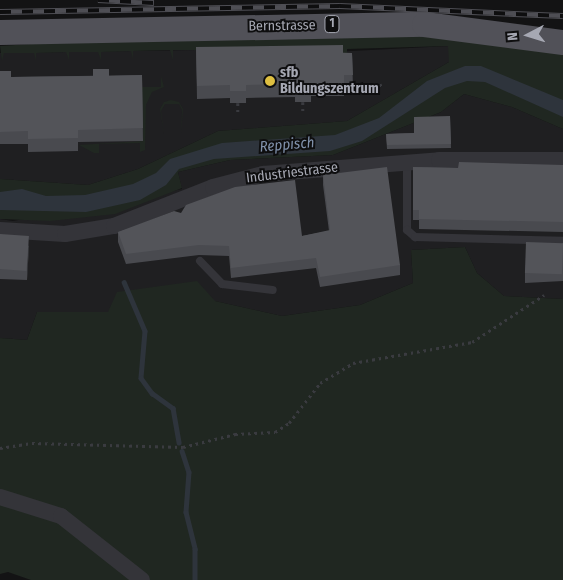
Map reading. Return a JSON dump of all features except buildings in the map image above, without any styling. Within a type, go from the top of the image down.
[{"type":"main road","name":"Bernstrasse","points":[[0,32],[424,24],[563,42]]},
{"type":"street","name":"Industriestrasse","points":[[0,230],[92,231],[132,222],[174,208],[213,187],[263,174],[407,161],[563,160]]},
{"type":"street","points":[[0,497],[61,516],[142,580]]},
{"type":"lane","points":[[407,161],[407,230],[415,237],[563,241]]},
{"type":"lane","points":[[200,261],[222,284],[273,290]]},
{"type":"path","points":[[370,90],[380,84],[383,88]]},
{"type":"path","points":[[303,102],[303,112]]},
{"type":"path","points":[[238,103],[238,114]]},
{"type":"path","points":[[0,448],[32,443],[182,446],[235,434],[274,432],[289,423],[320,383],[353,363],[472,342],[544,295]]},
{"type":"shaded area","points":[[399,34],[563,51],[563,129],[512,107],[464,94],[441,112],[333,155],[230,160],[178,172],[182,188],[115,214],[50,221],[0,219],[0,179],[88,185],[138,169],[218,131],[347,121],[449,62],[448,46],[347,49],[347,57],[196,60],[196,50],[173,50],[173,60],[170,50],[133,51],[133,59],[131,51],[101,52],[101,60],[98,52],[69,52],[69,60],[66,52],[36,53],[36,61],[34,53],[4,53],[2,61],[0,46],[124,38]]},
{"type":"shaded area","points":[[449,46],[449,62],[347,121],[218,131],[138,169],[88,185],[0,179],[0,53],[196,50],[196,59]]},
{"type":"shaded area","points":[[161,76],[164,87],[152,92],[146,105],[145,150],[140,152],[140,143],[99,144],[99,153],[94,153],[79,145],[143,141],[142,87],[161,87]]},
{"type":"shaded area","points":[[464,94],[512,107],[563,129],[563,299],[504,296],[477,273],[465,247],[411,250],[413,283],[360,305],[282,316],[215,301],[108,312],[37,312],[27,340],[0,338],[0,219],[13,221],[182,189],[178,172],[230,160],[333,155],[441,112]]},
{"type":"shaded area","points":[[171,100],[179,102],[183,109],[181,134],[182,110],[179,104],[165,104],[161,111],[164,135],[160,109],[164,102]]},
{"type":"shaded area","points":[[465,247],[477,273],[504,296],[563,299],[563,580],[31,580],[8,572],[0,574],[0,338],[27,340],[37,312],[108,312],[117,292],[197,281],[215,301],[282,316],[360,305],[413,283],[411,250]]},
{"type":"water","name":"Reppisch","points":[[465,66],[481,66],[563,100],[563,117],[485,82],[467,81],[445,88],[362,141],[330,151],[214,159],[179,169],[166,185],[140,200],[86,212],[0,210],[0,192],[22,189],[46,196],[85,195],[133,184],[156,173],[170,159],[222,143],[335,135],[379,118],[427,81]]},
{"type":"waterway","points":[[124,282],[145,331],[141,378],[152,393],[173,408],[179,442]]},
{"type":"waterway","points":[[182,451],[189,472],[186,512],[195,549],[195,580]]},
{"type":"railway","points":[[98,0],[154,3]]},
{"type":"railway","points":[[0,12],[340,6],[563,16]]},
{"type":"place","name":"sfb Bildungszentrum","points":[[270,81]]}]
